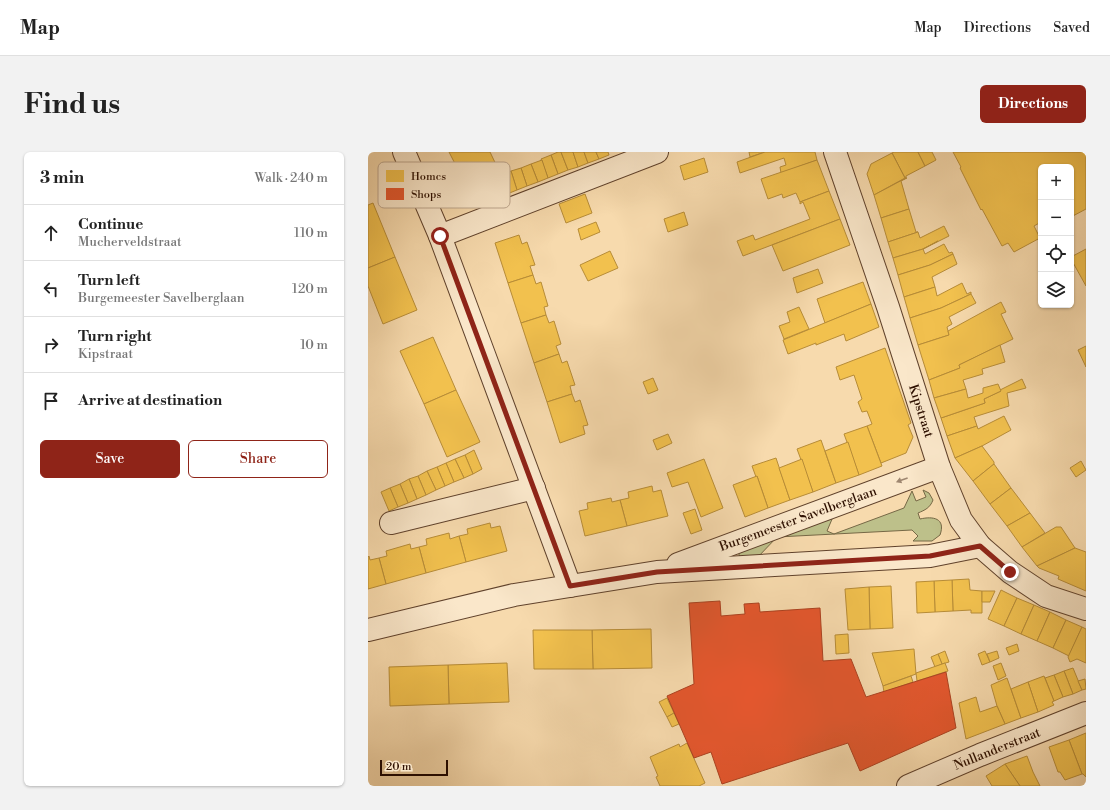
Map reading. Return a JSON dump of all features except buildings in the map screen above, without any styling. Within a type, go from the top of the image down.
[{"type":"street","points":[[404,152],[408,162]]},
{"type":"street","points":[[440,236],[657,152]]},
{"type":"street","name":"Kipstraat","points":[[835,152],[888,307],[939,467],[960,520],[980,546],[1010,572],[1046,596],[1086,609]]},
{"type":"street","points":[[428,208],[440,236],[570,586]]},
{"type":"street","name":"Burgemeester Savelberglaan","points":[[657,572],[939,467]]},
{"type":"street","points":[[391,523],[534,488]]},
{"type":"street","name":"Burgemeester Savelberglaan","points":[[368,630],[514,595],[657,572],[930,556],[980,546]]},
{"type":"street","name":"Nullanderstraat","points":[[908,786],[980,754],[1086,713]]},
{"type":"green space","points":[[923,490],[929,493],[933,500],[929,507],[918,513],[920,519],[934,518],[940,522],[941,525],[940,535],[932,541],[913,541],[918,536],[912,530],[777,537],[757,558],[740,557],[738,552],[835,512],[827,531],[834,534],[904,508],[912,491],[916,501],[926,497]]},
{"type":"route","points":[[440,236],[570,586],[657,572],[930,556],[980,546],[1010,572]]}]
